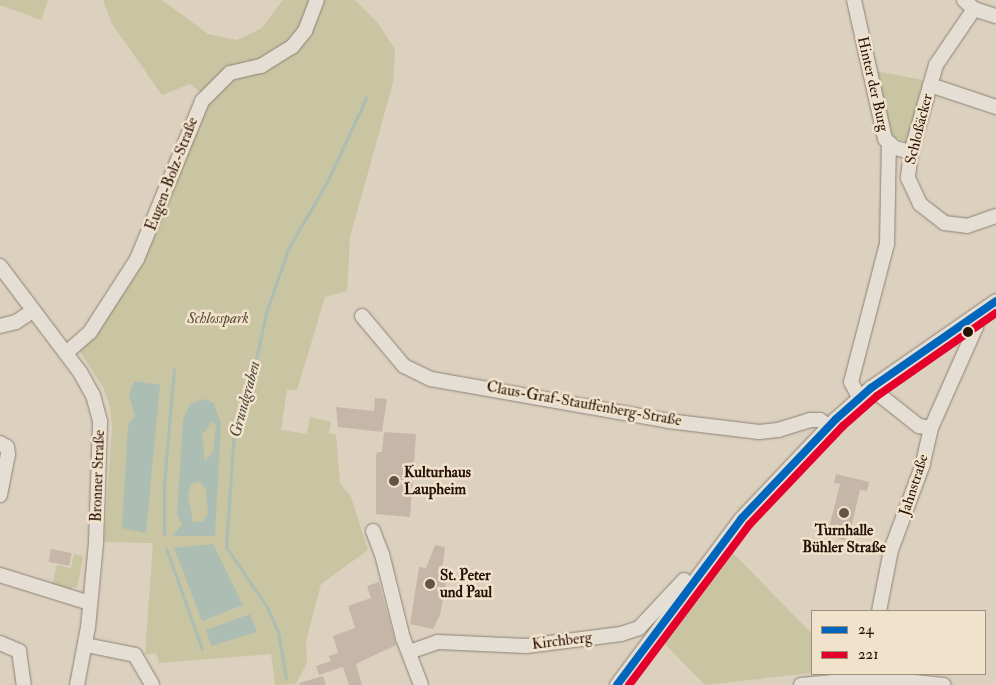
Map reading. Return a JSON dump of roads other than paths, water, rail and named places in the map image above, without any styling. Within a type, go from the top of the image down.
[{"type":"street","name":"Eugen-Bolz-Straße","points":[[66,353],[90,332],[137,259],[202,101],[230,73],[261,66],[292,48],[309,24],[317,0]]},
{"type":"street","name":"Hinter der Burg","points":[[854,0],[883,132],[889,144],[910,152]]},
{"type":"street","points":[[969,4],[996,16]]},
{"type":"street","name":"Schloßäcker","points":[[969,4],[944,49],[930,85],[910,152],[908,178],[914,196],[934,218],[955,226],[980,224],[996,216]]},
{"type":"street","name":"Schloßäcker","points":[[930,85],[996,107]]},
{"type":"street","points":[[859,397],[851,382],[881,274],[890,201],[889,144]]},
{"type":"street","points":[[890,201],[914,196]]},
{"type":"street","name":"Bronner Straße","points":[[0,266],[32,312],[66,353],[93,396],[101,433],[90,603],[86,645],[77,685]]},
{"type":"street","points":[[616,685],[694,578],[741,519],[828,426],[871,388],[996,301]]},
{"type":"street","points":[[0,326],[16,322],[32,312]]},
{"type":"street","name":"Claus-Graf-Stauffenberg-Straße","points":[[362,316],[404,366],[431,379],[732,428],[778,430],[820,420],[828,426]]},
{"type":"street","name":"Jahnstraße","points":[[879,610],[891,550],[923,464],[931,428],[976,327],[971,320]]},
{"type":"street","points":[[871,388],[880,399],[920,426],[931,428]]},
{"type":"street","points":[[0,443],[7,447],[8,454],[0,494]]},
{"type":"street","points":[[372,531],[409,652],[422,685]]},
{"type":"street","points":[[0,576],[90,603]]},
{"type":"street","name":"Kirchberg","points":[[409,652],[438,642],[526,646],[621,634],[639,628],[680,584],[688,577],[694,578]]},
{"type":"street","points":[[0,643],[20,653],[24,685]]},
{"type":"street","points":[[86,645],[134,655],[152,685]]},
{"type":"street","points":[[801,685],[875,676],[944,685]]},
{"type":"waterway","name":"Grundgraben","points":[[286,678],[278,632],[267,607],[226,547],[234,430],[248,397],[266,313],[288,249],[327,182],[366,98]]},
{"type":"waterway","points":[[164,534],[164,483],[174,369]]},
{"type":"waterway","points":[[166,548],[202,649]]},
{"type":"place","name":"Kulturhaus Laupheim","points":[[394,481]]},
{"type":"place","name":"Turnhalle Bühler Straße","points":[[844,513]]},
{"type":"place","name":"St. Peter und Paul","points":[[430,584]]},
{"type":"park label","name":"Schlosspark","points":[[218,319]]}]
